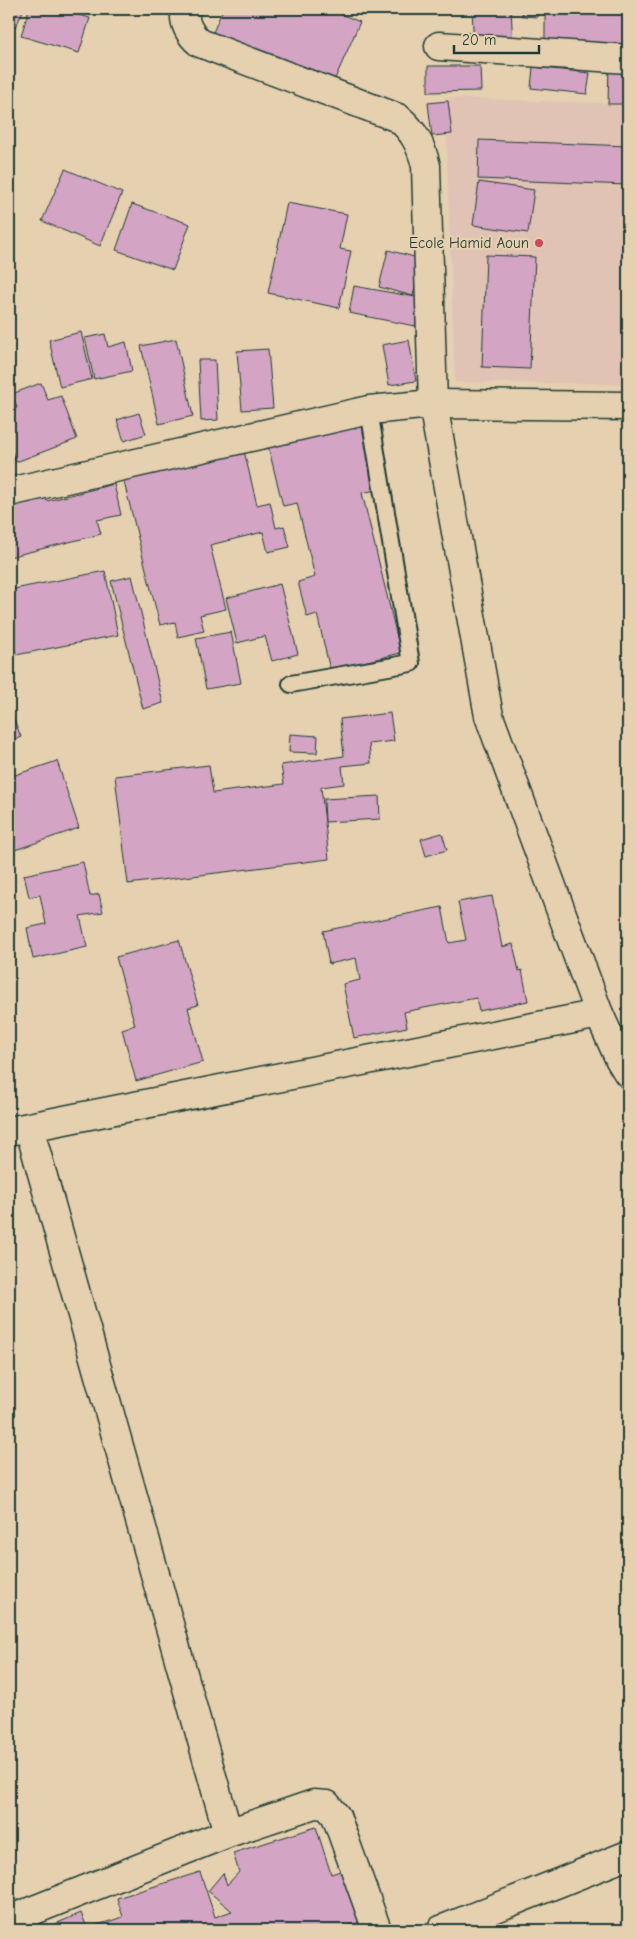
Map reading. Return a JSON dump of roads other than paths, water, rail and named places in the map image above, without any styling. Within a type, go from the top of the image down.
[{"type":"street","points":[[186,9],[184,14],[188,30],[200,43],[398,118],[409,127],[423,152],[426,166],[433,404],[489,716],[599,1014],[628,1073]]},
{"type":"street","points":[[439,46],[628,59]]},
{"type":"street","points":[[9,492],[369,410],[433,404],[628,406]]},
{"type":"street","points":[[228,1833],[19,1129],[599,1014]]},
{"type":"street","points":[[9,1920],[228,1833],[314,1804],[327,1805],[336,1816],[377,1930]]},
{"type":"street","points":[[441,1930],[628,1855]]},
{"type":"lane","points":[[291,684],[411,663],[369,410]]},
{"type":"place","name":"Ecole Hamid Aoun","points":[[539,243]]}]
